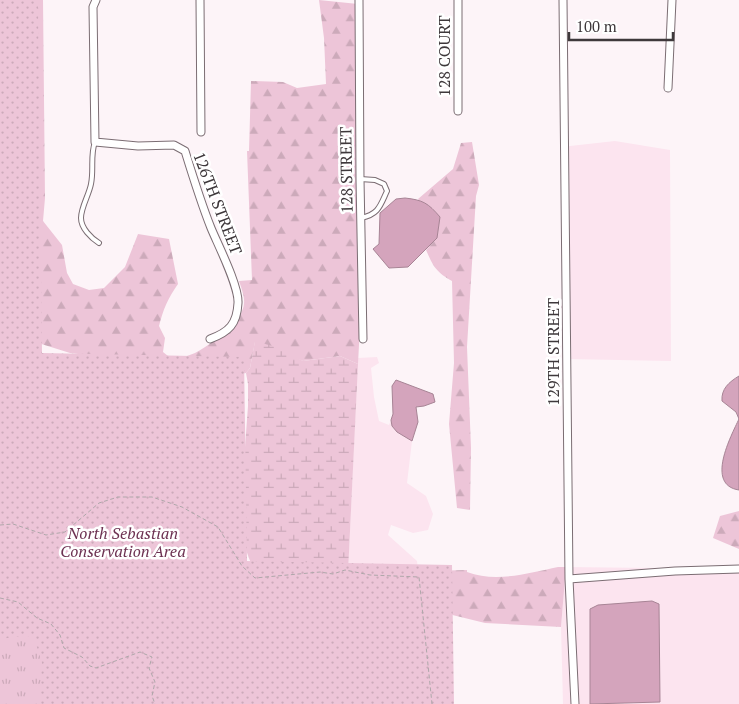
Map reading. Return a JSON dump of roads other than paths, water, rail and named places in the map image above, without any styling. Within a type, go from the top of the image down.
[{"type":"street","points":[[95,142],[93,7],[96,0]]},
{"type":"street","points":[[200,0],[201,132]]},
{"type":"street","name":"128 STREET","points":[[359,0],[360,218],[363,339]]},
{"type":"street","name":"128 COURT","points":[[458,0],[458,111]]},
{"type":"street","name":"129TH STREET","points":[[563,0],[569,579],[575,704]]},
{"type":"street","points":[[668,88],[672,0]]},
{"type":"street","name":"126TH STREET","points":[[95,142],[138,146],[174,145],[185,151],[200,198],[232,278],[238,301],[235,320],[224,334],[210,339]]},
{"type":"street","points":[[569,579],[626,574],[739,569]]},
{"type":"lane","points":[[95,142],[92,150],[91,183],[81,219],[91,237],[99,243]]},
{"type":"lane","points":[[360,179],[375,180],[384,184],[387,191],[378,210],[370,216],[360,218]]},
{"type":"park label","name":"North Sebastian Conservation Area","points":[[123,542]]}]
